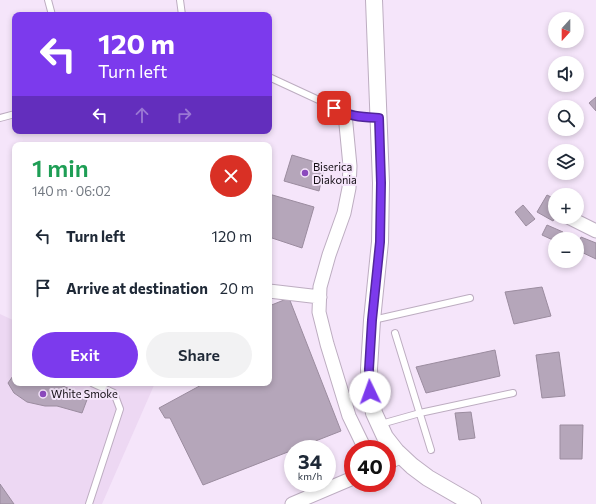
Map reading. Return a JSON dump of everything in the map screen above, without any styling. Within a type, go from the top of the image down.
[{"type":"street","points":[[374,0],[381,183],[380,242],[372,320],[369,369],[370,392],[374,413],[385,437],[396,452],[428,478],[473,504]]},
{"type":"street","points":[[345,114],[350,166],[349,188],[344,213],[329,255],[320,287],[319,312],[327,344],[350,416],[361,440]]},
{"type":"street","points":[[582,224],[596,231]]},
{"type":"street","points":[[272,291],[320,298]]},
{"type":"street","points":[[396,459],[402,456]]},
{"type":"street","points":[[292,504],[344,482]]},
{"type":"lane","points":[[48,0],[51,12]]},
{"type":"lane","points":[[180,0],[182,12]]},
{"type":"lane","points":[[272,78],[345,114],[379,118]]},
{"type":"lane","points":[[0,118],[12,115]]},
{"type":"lane","points":[[372,320],[470,298]]},
{"type":"lane","points":[[395,333],[431,450]]},
{"type":"lane","points":[[90,504],[120,409],[114,393],[99,386]]},
{"type":"lane","points":[[379,424],[513,392]]},
{"type":"shaded area","points":[[0,314],[12,320],[12,386],[154,386],[102,504],[0,504]]},
{"type":"building","points":[[596,97],[596,111],[589,103]]},
{"type":"building","name":"Biserica Diakonia","points":[[292,155],[325,165],[319,191],[284,181]]},
{"type":"building","points":[[272,195],[314,207],[302,248],[272,238]]},
{"type":"building","points":[[547,195],[548,196],[548,218],[537,212]]},
{"type":"building","points":[[523,205],[535,219],[526,226],[515,212]]},
{"type":"building","points":[[547,225],[563,232],[548,232],[548,238],[542,235]]},
{"type":"building","points":[[584,238],[596,243],[596,259],[584,253]]},
{"type":"building","points":[[542,287],[551,316],[514,324],[505,292]]},
{"type":"building","points":[[289,298],[341,431],[318,440],[284,440],[284,454],[203,485],[170,418],[165,418],[159,408],[199,386],[272,386],[272,305]]},
{"type":"building","points":[[495,350],[500,376],[426,393],[416,367]]},
{"type":"building","points":[[559,352],[565,396],[542,398],[536,355]]},
{"type":"building","points":[[12,377],[12,386],[63,386],[88,397],[82,413],[57,406],[45,406],[27,402],[14,393],[8,383]]},
{"type":"building","points":[[471,412],[475,438],[459,440],[455,413]]},
{"type":"building","points":[[560,425],[583,425],[582,459],[560,459]]},
{"type":"building","points":[[0,484],[14,504],[0,504]]},
{"type":"place","name":"Biserica Diakonia","points":[[305,173]]},
{"type":"place","name":"White Smoke","points":[[43,394]]},
{"type":"route","points":[[334,108],[345,114],[379,118],[381,183],[380,242],[372,320],[369,369],[370,392]]}]
